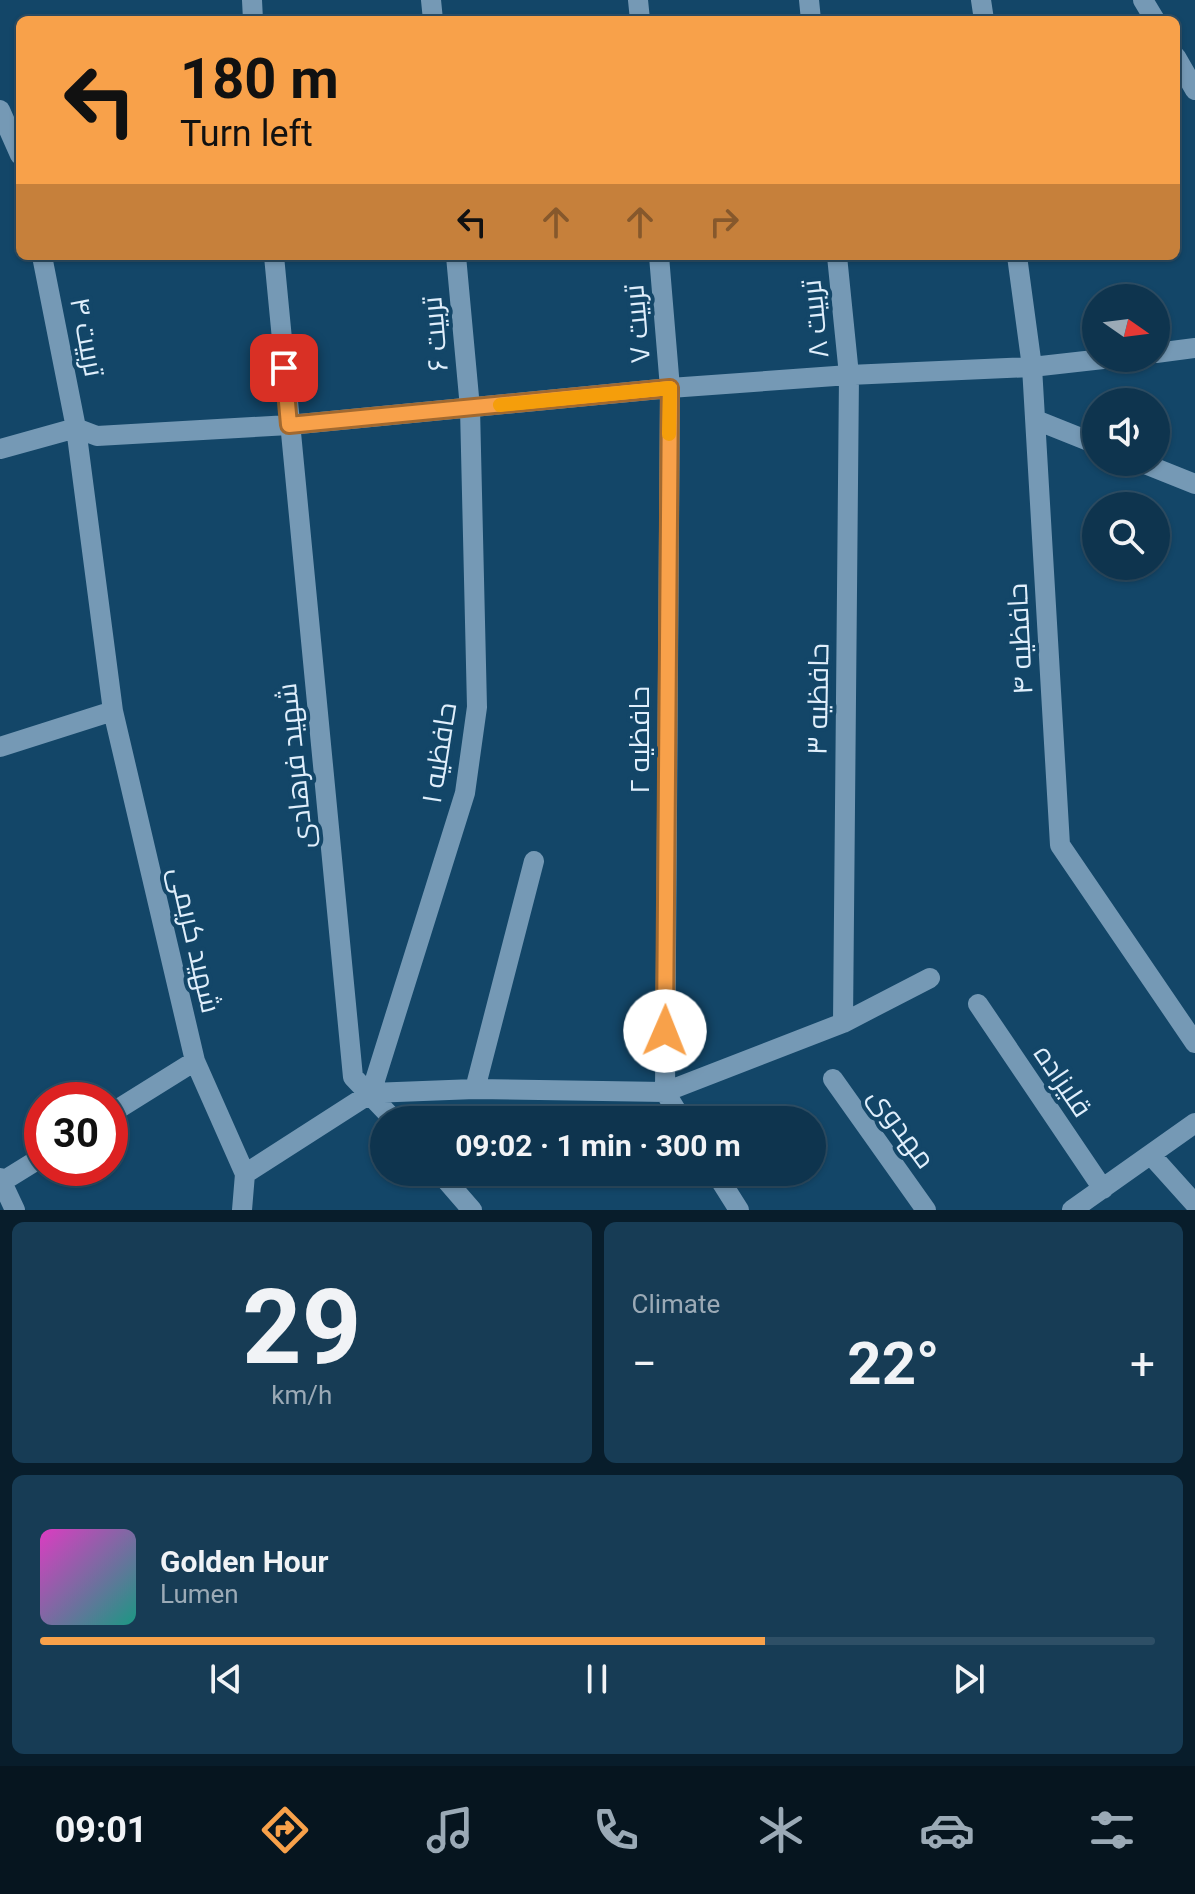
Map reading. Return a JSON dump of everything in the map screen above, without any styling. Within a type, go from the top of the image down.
[{"type":"street","points":[[1180,64],[1195,90]]},
{"type":"street","points":[[0,110],[16,146]]},
{"type":"street","name":"تربیت ۴","points":[[43,260],[76,428]]},
{"type":"street","name":"شهید فرهادی","points":[[274,260],[353,1077]]},
{"type":"street","name":"تربیت ۶","points":[[456,260],[470,408]]},
{"type":"street","name":"تربیت ۷","points":[[659,260],[670,388]]},
{"type":"street","name":"تربیت ۸","points":[[837,260],[849,375]]},
{"type":"street","name":"حافظیه ۴","points":[[1018,260],[1036,420],[1060,845],[1195,1043]]},
{"type":"street","points":[[1170,351],[1195,348]]},
{"type":"street","points":[[0,449],[76,428],[97,436],[289,425],[670,388],[1082,361]]},
{"type":"street","name":"حافظیه ۳","points":[[843,1023],[849,375]]},
{"type":"street","name":"حافظیه ۲","points":[[665,1092],[670,388]]},
{"type":"street","name":"حافظیه ۱","points":[[371,1093],[465,793],[477,707],[470,408]]},
{"type":"street","points":[[1036,420],[1082,438]]},
{"type":"street","name":"شهید کریمی","points":[[76,428],[113,711],[195,1061],[245,1174]]},
{"type":"street","points":[[1170,474],[1195,484]]},
{"type":"street","points":[[0,747],[113,711]]},
{"type":"street","points":[[475,1089],[534,861]]},
{"type":"street","points":[[242,1210],[245,1174],[371,1093],[475,1089],[665,1092],[843,1023],[930,978]]},
{"type":"street","name":"قلیزاده","points":[[978,1004],[1103,1189]]},
{"type":"street","points":[[128,1103],[195,1061]]},
{"type":"street","points":[[344,1111],[353,1077],[382,1106]]},
{"type":"street","name":"مهدوی","points":[[833,1079],[926,1210]]},
{"type":"street","points":[[665,1092],[674,1106]]},
{"type":"street","points":[[1072,1210],[1195,1123]]},
{"type":"street","points":[[1151,1155],[1195,1204]]},
{"type":"street","points":[[15,1210],[1,1181],[24,1168]]},
{"type":"street","points":[[451,1186],[472,1210]]},
{"type":"street","points":[[724,1186],[739,1210]]},
{"type":"slow traffic","points":[[500,405],[670,388],[669,434]]},
{"type":"route","points":[[284,368],[289,425],[670,388],[665,1031]]}]
